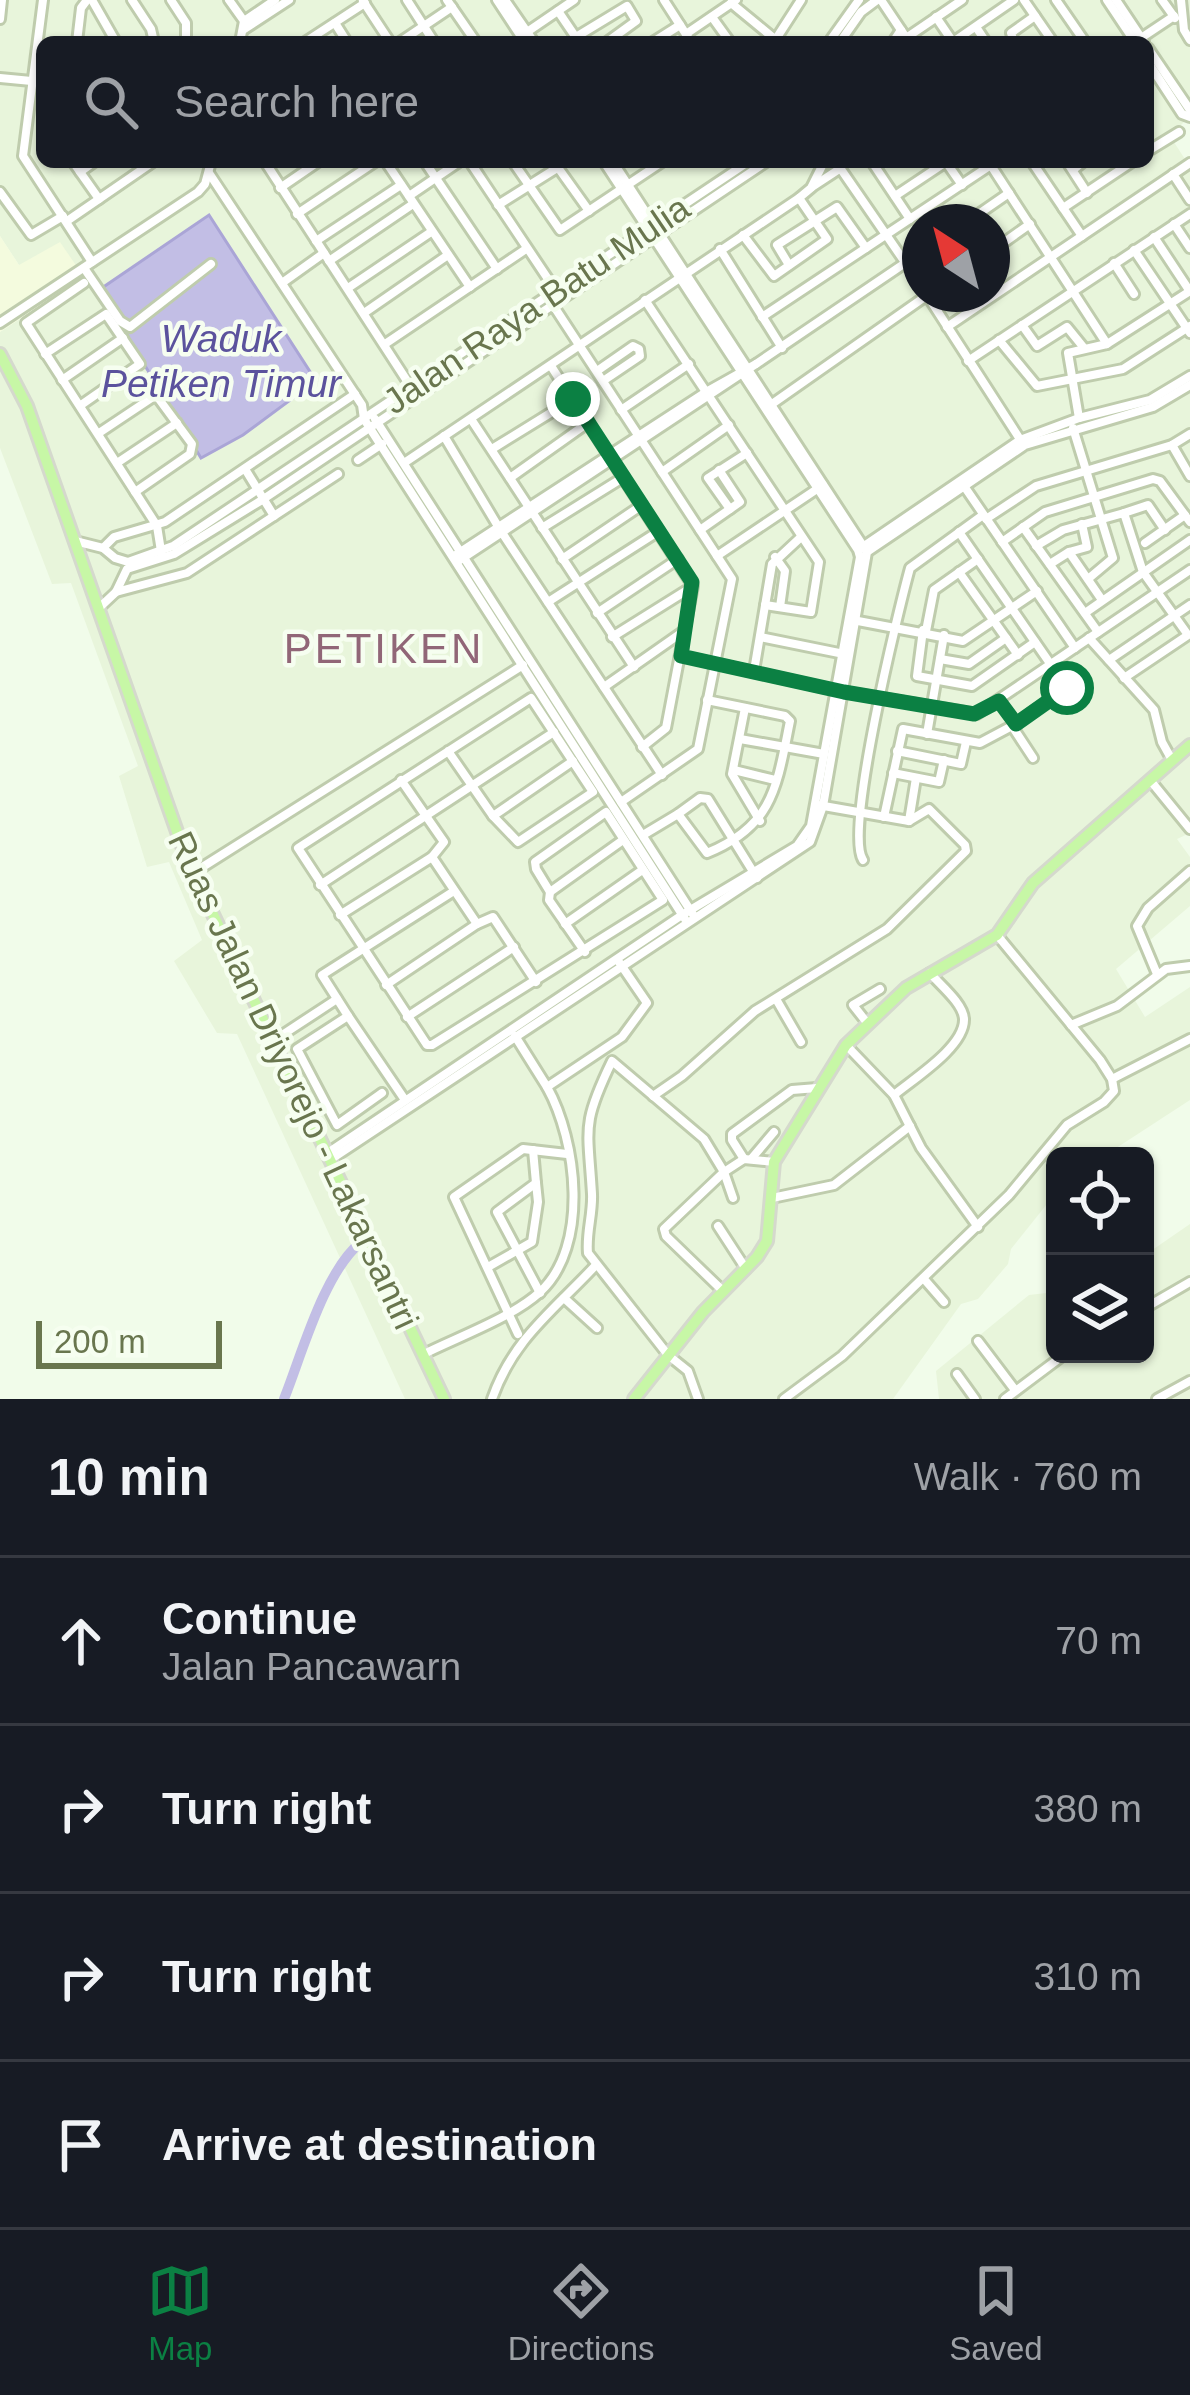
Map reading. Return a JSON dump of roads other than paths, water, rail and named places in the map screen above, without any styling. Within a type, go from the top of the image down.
[{"type":"main road","name":"Ruas Jalan Driyorejo - Lakarsantri","points":[[0,354],[27,406],[193,873],[444,1399]]},
{"type":"main road","points":[[634,1399],[767,1241],[774,1162],[846,1046],[929,972],[997,935],[1033,883],[1190,746]]},
{"type":"street","points":[[0,19],[2,0]]},
{"type":"street","points":[[40,36],[43,0]]},
{"type":"street","points":[[77,36],[81,8],[90,0],[112,36]]},
{"type":"street","points":[[132,0],[153,36]]},
{"type":"street","points":[[171,0],[187,23],[186,36]]},
{"type":"street","points":[[229,0],[243,26],[241,36]]},
{"type":"street","points":[[243,26],[275,0]]},
{"type":"street","points":[[243,26],[289,0]]},
{"type":"street","points":[[407,0],[430,36]]},
{"type":"street","points":[[501,0],[524,36]]},
{"type":"street","points":[[530,36],[574,0]]},
{"type":"street","points":[[678,0],[666,3],[687,36]]},
{"type":"street","points":[[778,36],[801,0]]},
{"type":"street","points":[[833,36],[860,0]]},
{"type":"street","points":[[844,36],[861,12],[879,0],[904,36]]},
{"type":"street","points":[[907,36],[962,0]]},
{"type":"street","points":[[962,36],[1014,0]]},
{"type":"street","points":[[1024,0],[1049,36]]},
{"type":"street","points":[[1057,0],[1081,36]]},
{"type":"street","points":[[1107,0],[1137,36]]},
{"type":"street","points":[[1116,0],[1138,36]]},
{"type":"street","points":[[1162,0],[1190,40]]},
{"type":"street","points":[[1181,0],[1184,30]]},
{"type":"street","points":[[314,36],[364,2],[390,36]]},
{"type":"street","points":[[690,36],[734,2],[770,36]]},
{"type":"street","points":[[406,36],[450,4],[472,36]]},
{"type":"street","points":[[582,36],[627,6],[636,21],[615,36]]},
{"type":"street","points":[[558,11],[576,36]]},
{"type":"street","points":[[1012,36],[1035,16]]},
{"type":"street","points":[[1149,36],[1174,16]]},
{"type":"street","points":[[712,17],[726,36]]},
{"type":"street","points":[[936,17],[949,36]]},
{"type":"street","points":[[334,23],[343,36]]},
{"type":"street","points":[[663,36],[680,25]]},
{"type":"street","points":[[976,27],[982,36]]},
{"type":"street","points":[[1154,60],[1190,114]]},
{"type":"street","points":[[1154,71],[1182,114],[1190,114]]},
{"type":"street","points":[[0,78],[36,82]]},
{"type":"street","points":[[36,87],[23,156],[65,218],[120,321],[130,327],[211,264]]},
{"type":"street","points":[[1154,147],[1179,132]]},
{"type":"street","points":[[947,327],[1190,163]]},
{"type":"street","points":[[77,168],[98,199]]},
{"type":"street","points":[[80,172],[86,168]]},
{"type":"street","points":[[0,192],[31,235],[144,168]]},
{"type":"street","points":[[0,323],[198,193],[210,168]]},
{"type":"street","points":[[211,168],[689,917]]},
{"type":"street","points":[[268,168],[411,387]]},
{"type":"street","points":[[280,188],[309,168]]},
{"type":"street","points":[[297,214],[366,168]]},
{"type":"street","points":[[390,168],[470,287]]},
{"type":"street","points":[[429,168],[497,268]]},
{"type":"street","points":[[283,283],[411,200],[450,168]]},
{"type":"street","points":[[474,168],[554,289],[581,346],[732,582],[698,749],[618,804]]},
{"type":"street","points":[[517,168],[559,230],[652,168]]},
{"type":"street","points":[[498,205],[552,168]]},
{"type":"street","points":[[558,168],[589,211]]},
{"type":"street","points":[[609,168],[772,404],[822,486]]},
{"type":"street","points":[[616,168],[625,187]]},
{"type":"street","name":"Jalan Raya Batu Mulia","points":[[371,420],[554,289],[654,231],[740,168]]},
{"type":"street","points":[[100,607],[116,592],[128,569],[174,554],[371,420],[557,302],[654,231],[756,168]]},
{"type":"street","points":[[811,188],[821,168]]},
{"type":"street","points":[[404,463],[799,198],[834,168]]},
{"type":"street","points":[[840,168],[902,258]]},
{"type":"street","points":[[876,168],[902,207]]},
{"type":"street","points":[[895,196],[937,168]]},
{"type":"street","points":[[950,168],[962,185]]},
{"type":"street","points":[[933,204],[985,168]]},
{"type":"street","points":[[993,168],[1107,344]]},
{"type":"street","points":[[1036,168],[1082,236]]},
{"type":"street","points":[[1071,168],[1087,193]]},
{"type":"street","points":[[1063,208],[1123,168]]},
{"type":"street","points":[[1173,174],[1190,200]]},
{"type":"street","points":[[316,241],[400,185]]},
{"type":"street","points":[[994,204],[1009,194]]},
{"type":"street","points":[[743,236],[772,276],[789,265],[827,239],[799,198]]},
{"type":"street","points":[[789,265],[777,245],[838,208],[866,248]]},
{"type":"street","points":[[968,361],[1190,214]]},
{"type":"street","points":[[763,317],[902,224]]},
{"type":"street","points":[[1010,238],[1030,224]]},
{"type":"street","points":[[1174,224],[1190,248]]},
{"type":"street","points":[[347,288],[431,232]]},
{"type":"street","points":[[1088,579],[1113,560],[1075,422],[1068,352],[1107,344],[1190,291],[1154,237]]},
{"type":"street","points":[[385,344],[526,248]]},
{"type":"street","points":[[720,249],[782,347]]},
{"type":"street","points":[[999,340],[1034,386],[1123,369],[1189,329],[1134,250]]},
{"type":"street","points":[[364,313],[448,255]]},
{"type":"street","points":[[1114,263],[1135,294]]},
{"type":"street","points":[[460,557],[902,264]]},
{"type":"street","points":[[85,283],[26,323],[157,526],[161,550]]},
{"type":"street","points":[[645,300],[820,567],[812,610],[765,605]]},
{"type":"street","points":[[772,404],[902,312]]},
{"type":"street","points":[[938,312],[1023,443]]},
{"type":"street","points":[[45,354],[106,314],[140,362],[81,405]]},
{"type":"street","points":[[1022,325],[1037,346],[1066,327],[1084,348]]},
{"type":"street","points":[[62,380],[123,338]]},
{"type":"street","points":[[597,371],[633,346],[639,349],[640,356],[603,381]]},
{"type":"street","points":[[621,410],[689,364]]},
{"type":"street","points":[[551,366],[693,586],[665,728],[642,747]]},
{"type":"street","points":[[328,1157],[810,842],[863,551],[747,369]]},
{"type":"street","points":[[863,551],[1023,443],[1075,422],[1153,407],[1190,381]]},
{"type":"street","points":[[104,548],[111,539],[157,526],[355,394]]},
{"type":"street","points":[[99,433],[156,395],[177,423],[192,451],[135,492]]},
{"type":"street","points":[[492,449],[573,399]]},
{"type":"street","points":[[471,419],[634,667]]},
{"type":"street","points":[[510,478],[590,422]]},
{"type":"street","points":[[117,463],[177,423]]},
{"type":"street","points":[[662,472],[729,425]]},
{"type":"street","points":[[863,860],[857,846],[880,697],[912,565],[1034,487],[1172,445],[1190,434]]},
{"type":"street","points":[[444,436],[662,775]]},
{"type":"street","points":[[358,460],[384,442]]},
{"type":"street","points":[[384,442],[404,463],[523,665],[643,836],[689,917]]},
{"type":"street","points":[[1172,445],[1188,470]]},
{"type":"street","points":[[700,530],[730,509],[708,478],[748,453]]},
{"type":"street","points":[[245,469],[274,516]]},
{"type":"street","points":[[116,592],[187,573],[338,475]]},
{"type":"street","points":[[542,528],[624,477]]},
{"type":"street","points":[[1002,542],[1045,512],[1156,479],[1188,519],[1144,543]]},
{"type":"street","points":[[962,484],[1075,648]]},
{"type":"street","points":[[718,556],[822,486]]},
{"type":"street","points":[[74,541],[104,548],[128,562],[161,550],[260,496]]},
{"type":"street","points":[[562,559],[642,505]]},
{"type":"street","points":[[1036,546],[1057,532],[1148,505],[1165,530]]},
{"type":"street","points":[[1124,513],[1143,572],[1189,634],[1124,678]]},
{"type":"street","points":[[1051,564],[1087,547],[1082,524]]},
{"type":"street","points":[[1023,527],[1085,613],[1109,660],[1154,710],[1172,760]]},
{"type":"street","points":[[548,602],[659,531]]},
{"type":"street","points":[[884,817],[903,729],[984,742],[1066,690],[959,532]]},
{"type":"street","points":[[754,671],[776,557],[801,537]]},
{"type":"street","points":[[1085,613],[1190,540]]},
{"type":"street","points":[[1069,552],[1102,600]]},
{"type":"street","points":[[776,557],[785,571],[780,608]]},
{"type":"street","points":[[597,613],[678,559]]},
{"type":"street","points":[[978,559],[934,590],[916,674],[974,686],[1035,642]]},
{"type":"street","points":[[959,572],[1018,655]]},
{"type":"street","points":[[681,656],[976,715],[1189,572]]},
{"type":"street","points":[[612,637],[693,586]]},
{"type":"street","points":[[854,620],[963,640],[1037,591]]},
{"type":"street","points":[[1109,660],[1190,604]]},
{"type":"street","points":[[841,691],[844,654],[854,620]]},
{"type":"street","points":[[1157,627],[1170,646]]},
{"type":"street","points":[[604,687],[685,630]]},
{"type":"street","points":[[928,734],[944,635]]},
{"type":"street","points":[[760,637],[844,654]]},
{"type":"street","points":[[940,658],[969,664],[1006,638]]},
{"type":"street","points":[[193,873],[523,665]]},
{"type":"street","points":[[448,751],[493,816],[518,842],[593,792],[531,698],[401,780],[298,848],[407,1018],[427,1046],[432,1046],[584,952],[663,900],[607,812],[541,856],[536,869],[550,892],[549,900],[584,952]]},
{"type":"street","points":[[678,814],[706,853],[732,839],[760,821],[784,748],[788,717],[707,700]]},
{"type":"street","points":[[999,701],[1033,758]]},
{"type":"street","points":[[745,708],[733,778],[760,821]]},
{"type":"street","points":[[320,885],[554,732]]},
{"type":"street","points":[[740,740],[827,756]]},
{"type":"street","points":[[897,751],[961,764],[966,742]]},
{"type":"street","points":[[893,773],[938,782],[944,760]]},
{"type":"street","points":[[493,816],[573,761]]},
{"type":"street","points":[[734,770],[775,780]]},
{"type":"street","points":[[909,821],[916,778]]},
{"type":"street","points":[[340,915],[432,857],[444,842],[401,780]]},
{"type":"street","points":[[1150,780],[1190,830]]},
{"type":"street","points":[[643,836],[704,797],[756,876]]},
{"type":"street","points":[[653,1096],[682,1076],[728,1031],[887,929],[966,851],[929,809],[909,821],[819,805]]},
{"type":"street","points":[[550,892],[623,840]]},
{"type":"street","points":[[432,857],[477,924]]},
{"type":"street","points":[[565,924],[641,871]]},
{"type":"street","points":[[1157,974],[1137,926],[1148,908],[1190,872]]},
{"type":"street","points":[[405,1100],[322,975],[454,891]]},
{"type":"street","points":[[386,985],[493,917],[536,982]]},
{"type":"street","points":[[784,1399],[842,1356],[978,1227],[1067,1125],[1112,1096],[1112,1079],[997,935]]},
{"type":"street","points":[[407,1018],[514,946]]},
{"type":"street","points":[[547,1087],[630,1030],[647,1006],[620,963]]},
{"type":"street","points":[[1071,1025],[1117,1006],[1157,974],[1176,965],[1190,966]]},
{"type":"street","points":[[894,1095],[951,1047],[962,1025],[960,1010],[929,972]]},
{"type":"street","points":[[868,1024],[853,1005],[880,988]]},
{"type":"street","points":[[271,1042],[337,999]]},
{"type":"street","points":[[776,999],[801,1042]]},
{"type":"street","points":[[348,1016],[297,1048],[337,1125],[382,1093]]},
{"type":"street","points":[[424,1354],[540,1293],[561,1267],[572,1211],[561,1117],[514,1034]]},
{"type":"street","points":[[328,1157],[405,1100],[514,1034]]},
{"type":"street","points":[[1112,1079],[1190,1040]]},
{"type":"street","points":[[846,1046],[894,1095],[949,1191],[978,1227]]},
{"type":"street","points":[[602,1052],[704,1138],[734,1198]]},
{"type":"street","points":[[612,1061],[586,1126],[592,1195],[587,1242],[595,1266],[668,1355],[688,1370],[698,1399]]},
{"type":"street","points":[[774,1162],[748,1158],[732,1140],[736,1131],[792,1090],[817,1088]]},
{"type":"street","points":[[772,1198],[834,1185],[910,1126]]},
{"type":"street","points":[[722,1291],[664,1232],[724,1172],[748,1158],[774,1132]]},
{"type":"street","points":[[488,1267],[528,1247],[534,1237],[533,1150]]},
{"type":"street","points":[[518,1334],[454,1197],[519,1151],[568,1154]]},
{"type":"street","points":[[536,1183],[497,1210],[540,1293]]},
{"type":"street","points":[[718,1226],[746,1269]]},
{"type":"street","points":[[492,1399],[521,1340],[595,1266]]},
{"type":"street","points":[[924,1279],[944,1302]]},
{"type":"street","points":[[1154,1304],[1189,1286]]},
{"type":"street","points":[[564,1298],[597,1328]]},
{"type":"street","points":[[978,1341],[1015,1390]]},
{"type":"street","points":[[1005,1399],[1052,1363]]},
{"type":"street","points":[[957,1373],[975,1399]]},
{"type":"street","points":[[1157,1399],[1190,1382]]},
{"type":"water","name":"Waduk Petiken Timur","points":[[209,215],[316,381],[243,435],[201,458],[99,290]]},
{"type":"waterway","points":[[284,1399],[325,1293],[361,1242]]},
{"type":"district","name":"PETIKEN","points":[[384,648]]}]
